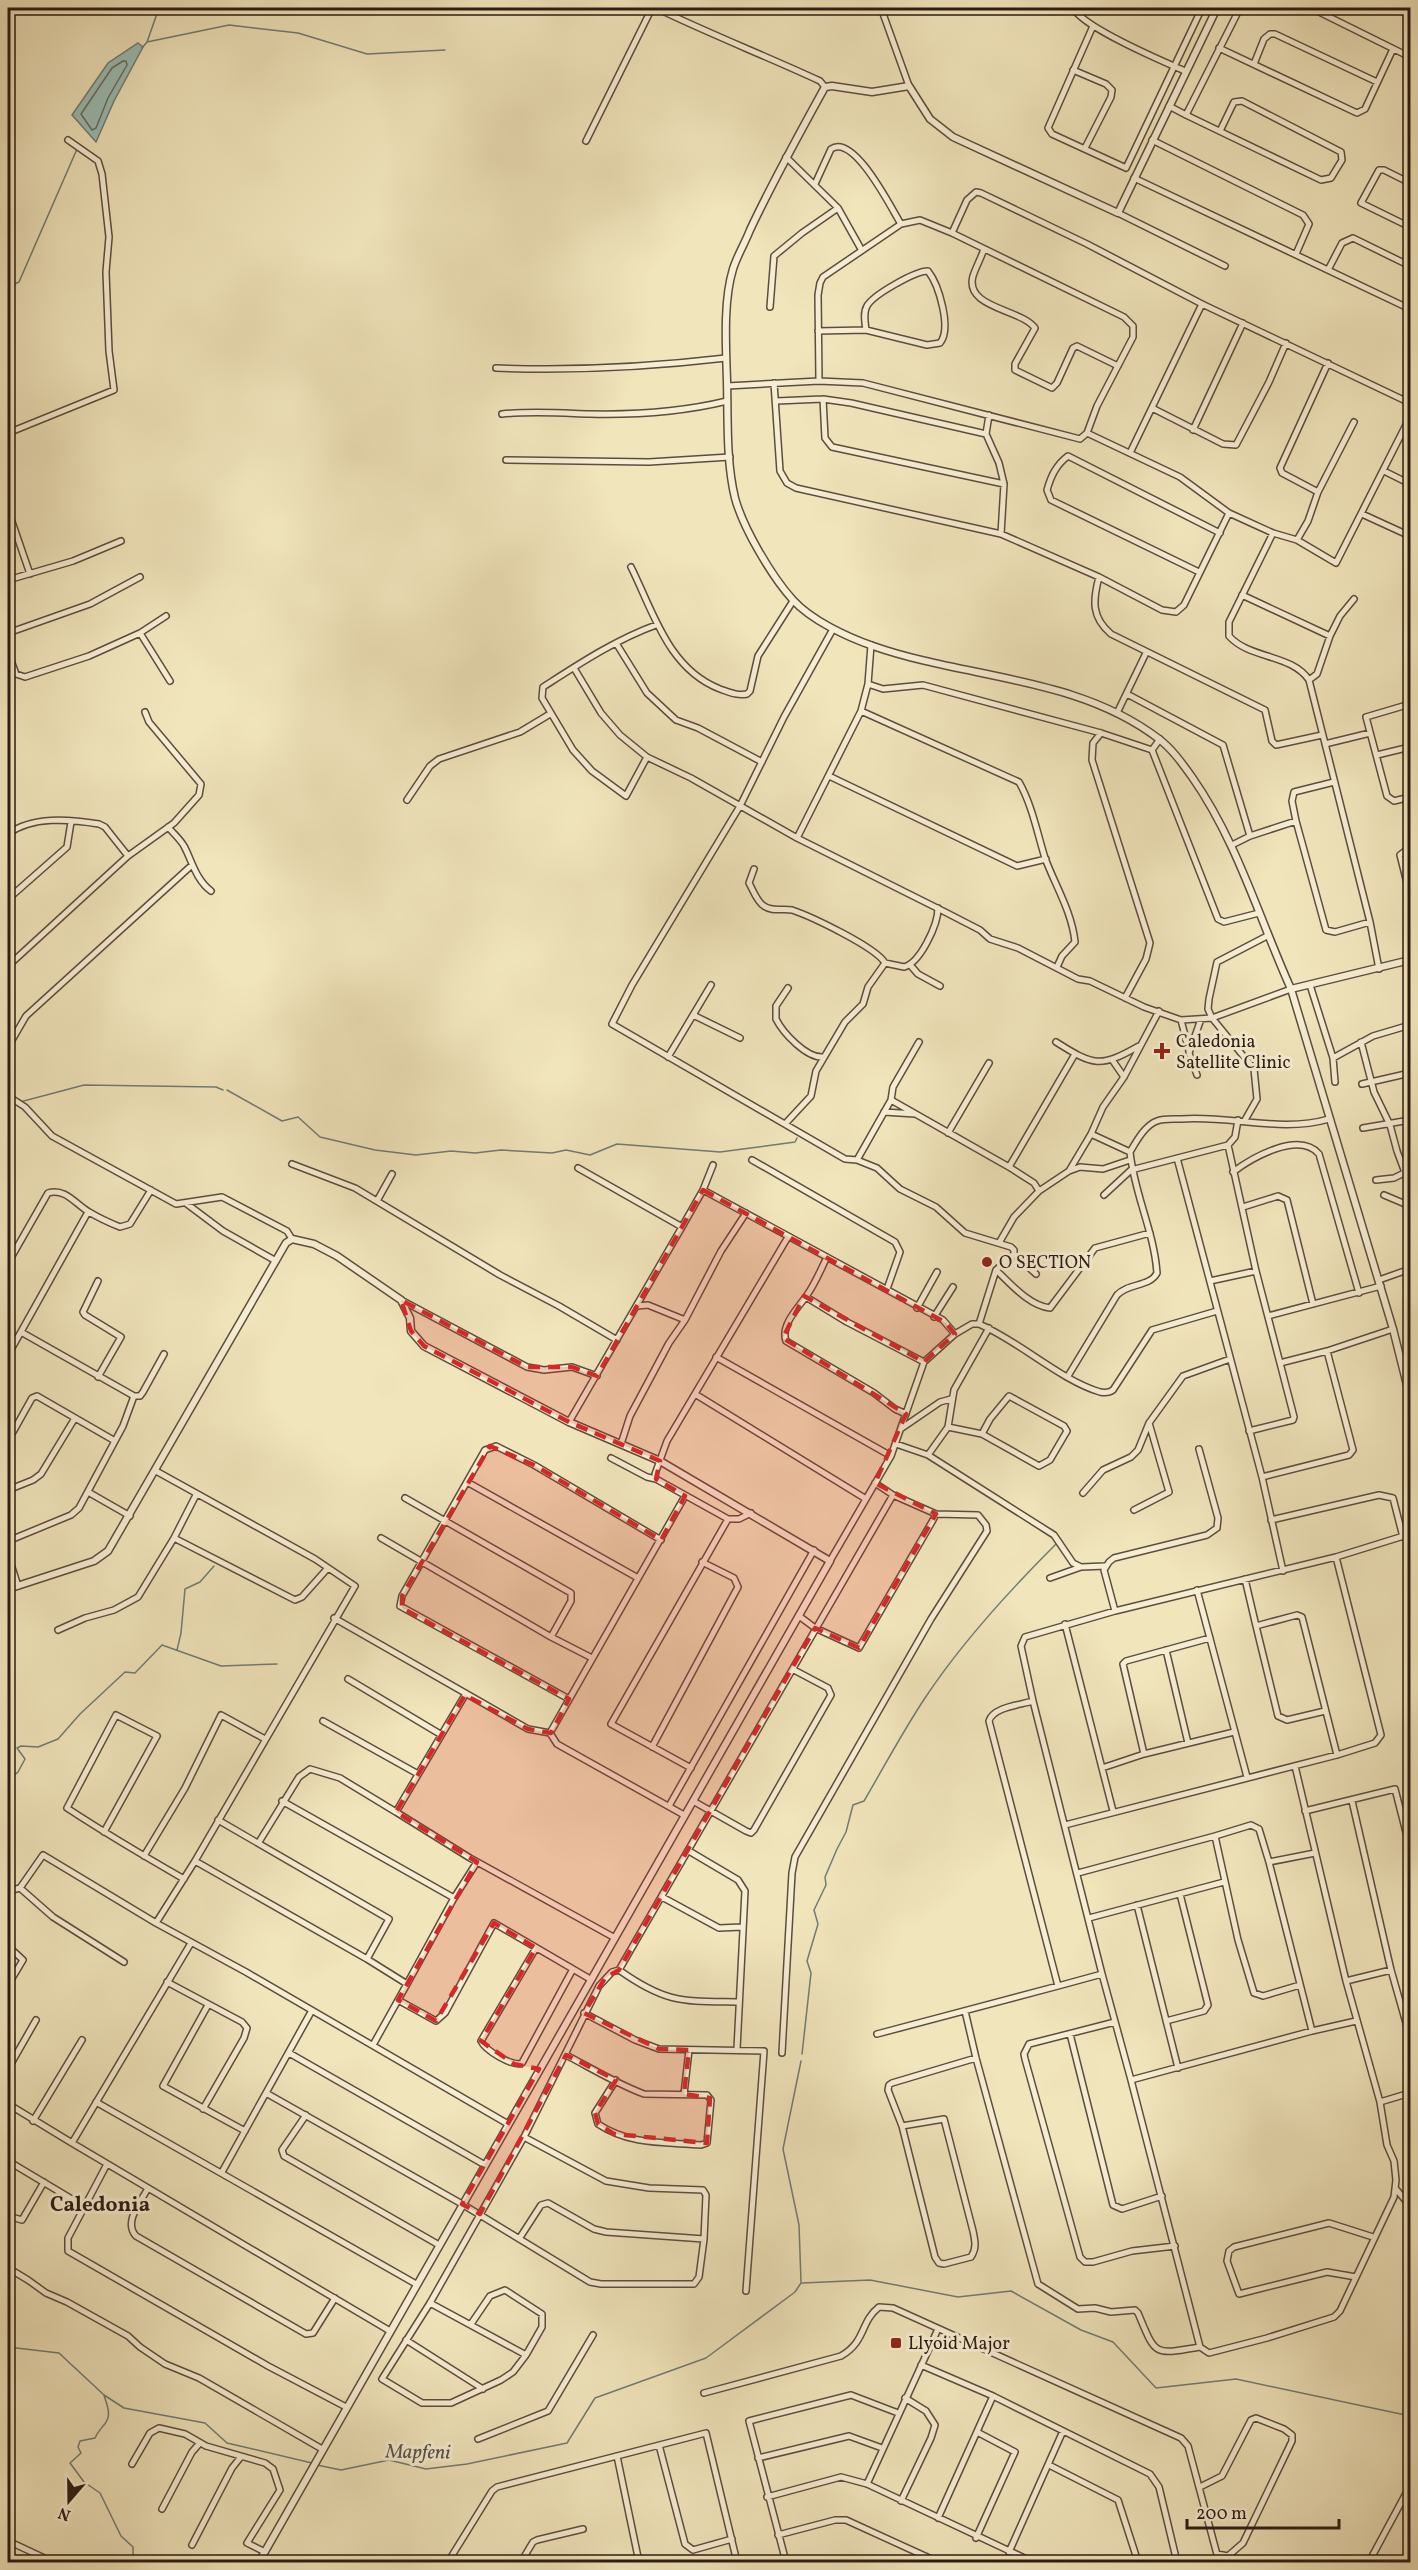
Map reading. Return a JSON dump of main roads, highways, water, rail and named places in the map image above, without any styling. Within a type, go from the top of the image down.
[{"type":"water","points":[[138,43],[143,47],[114,101],[96,142],[72,115],[108,63]]},
{"type":"waterway","points":[[142,48],[147,42],[159,8]]},
{"type":"waterway","points":[[147,42],[229,25],[298,33],[367,54],[445,50]]},
{"type":"waterway","points":[[8,287],[19,282],[77,149]]},
{"type":"waterway","points":[[20,1102],[84,1085],[216,1087],[223,1090]]},
{"type":"waterway","points":[[227,1090],[282,1121],[298,1117],[320,1137],[375,1150],[416,1155],[451,1151],[475,1153],[501,1150],[552,1153],[566,1150],[590,1155],[617,1144],[720,1152],[795,1142],[797,1138]]},
{"type":"waterway","points":[[8,1105],[15,1103]]},
{"type":"waterway","points":[[802,2054],[811,1973],[807,1961],[818,1924],[814,1910],[826,1885],[825,1877],[846,1832],[853,1805],[864,1801],[901,1736],[954,1657],[1056,1544]]},
{"type":"waterway","points":[[177,1650],[185,1589],[200,1582],[214,1566]]},
{"type":"waterway","points":[[8,1781],[18,1772],[25,1759],[17,1748],[21,1746],[38,1747],[58,1739],[80,1714],[125,1672],[135,1673],[162,1645],[221,1666],[277,1664]]},
{"type":"waterway","points":[[801,2061],[783,2149],[799,2225],[801,2282]]},
{"type":"waterway","points":[[802,2283],[870,2280],[958,2297],[1011,2291],[1081,2330],[1113,2342],[1156,2388],[1236,2379],[1410,2416]]},
{"type":"waterway","name":"Mapfeni","points":[[317,2465],[341,2470],[389,2460],[426,2469],[467,2464],[567,2443],[595,2398],[706,2358],[795,2292],[801,2283]]},
{"type":"waterway","name":"Mapfeni","points":[[8,2347],[59,2353],[104,2395],[124,2408],[205,2423],[227,2443],[312,2463]]},
{"type":"waterway","points":[[104,2395],[108,2418],[95,2438],[80,2441],[78,2447],[81,2453],[70,2463],[84,2482],[100,2493],[121,2536],[133,2547],[133,2554],[141,2562]]},
{"type":"place","name":"Caledonia Satellite Clinic","points":[[1162,1051]]},
{"type":"place","name":"O SECTION","points":[[987,1262]]},
{"type":"place","name":"Llyoid Major","points":[[896,2343]]},
{"type":"district","name":"Caledonia","points":[[100,2204]]}]
